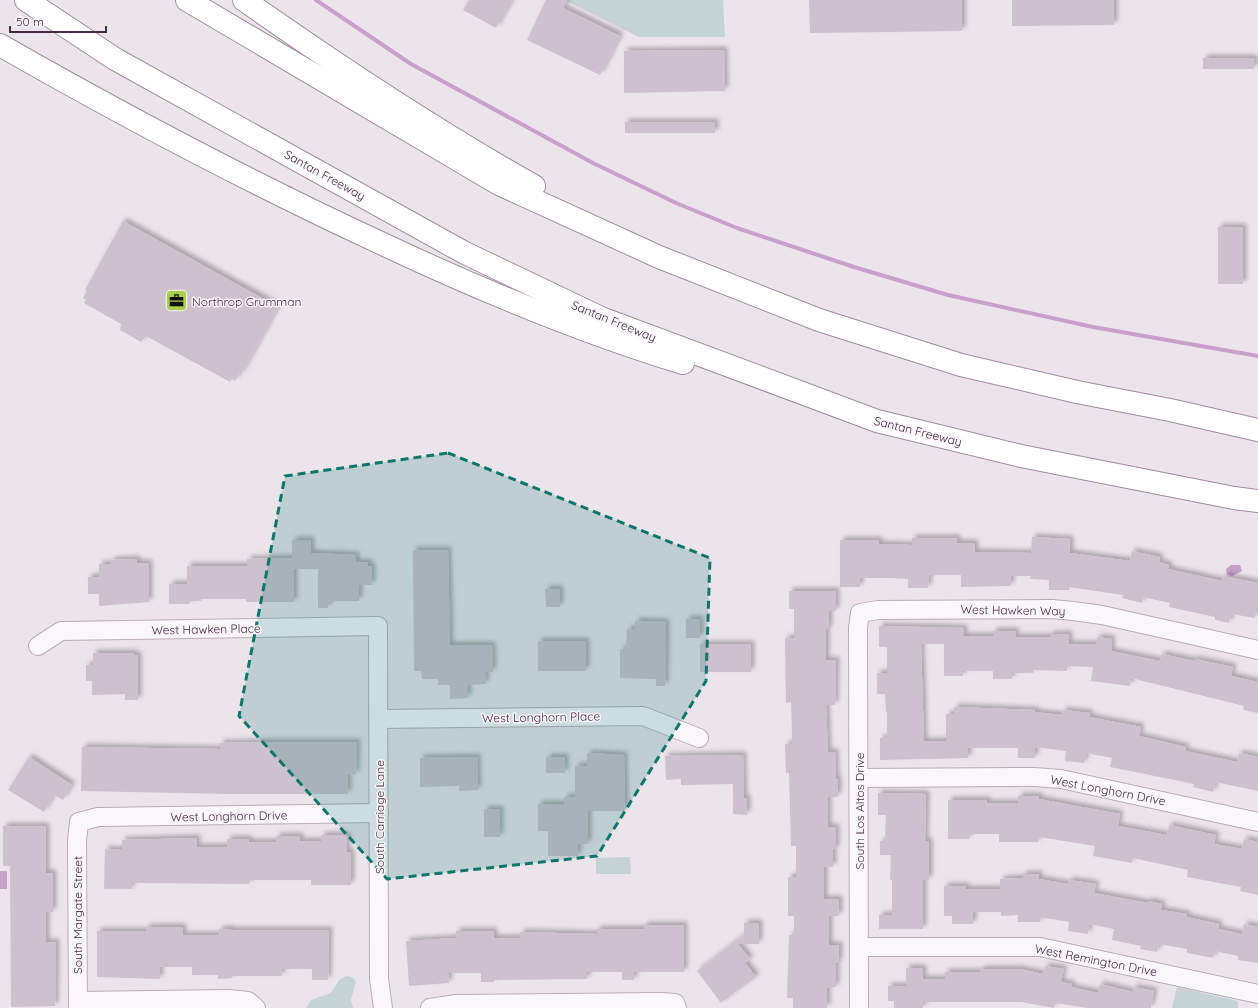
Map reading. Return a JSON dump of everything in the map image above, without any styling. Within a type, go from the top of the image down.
[{"type":"highway","name":"Santan Freeway","points":[[26,0],[114,59],[465,253],[602,318],[877,421],[1021,456],[1234,498],[1258,501]]},
{"type":"highway","points":[[187,0],[499,184],[659,257],[819,320],[961,365],[1078,392],[1170,410],[1258,430]]},
{"type":"highway","points":[[244,0],[382,93],[477,154],[659,257]]},
{"type":"highway","points":[[0,45],[79,90],[293,203],[452,277],[619,344],[877,421]]},
{"type":"street","name":"West Hawken Way","points":[[860,613],[878,610],[1052,609],[1102,615],[1258,650]]},
{"type":"street","name":"South Los Altos Drive","points":[[859,1008],[858,628],[860,613]]},
{"type":"street","name":"West Hawken Place","points":[[38,646],[61,631],[378,626]]},
{"type":"street","name":"South Carriage Lane","points":[[378,626],[379,978],[384,1008]]},
{"type":"street","name":"West Longhorn Place","points":[[379,719],[643,716],[699,738]]},
{"type":"street","name":"West Longhorn Drive","points":[[859,778],[1034,777],[1062,779],[1258,822]]},
{"type":"street","name":"West Longhorn Drive","points":[[79,822],[98,817],[379,814]]},
{"type":"street","name":"South Margate Street","points":[[78,1005],[77,841],[79,822]]},
{"type":"street","name":"West Remington Drive","points":[[859,947],[1040,947],[1258,994]]},
{"type":"street","points":[[78,1005],[228,1000],[248,1001],[256,1008]]},
{"type":"street","points":[[430,1008],[456,1004],[660,1002],[676,1006]]},
{"type":"highlighted area","points":[[448,453],[710,558],[706,681],[597,856],[387,879],[239,716],[285,476]]},
{"type":"shaded area","points":[[565,0],[723,0],[725,37],[639,37]]},
{"type":"shaded area","points":[[1231,565],[1240,565],[1242,571],[1232,576],[1227,574],[1226,569]]},
{"type":"shaded area","points":[[630,857],[631,874],[596,874],[596,858]]},
{"type":"shaded area","points":[[0,871],[7,871],[7,889],[0,889]]},
{"type":"shaded area","points":[[346,976],[352,977],[356,982],[351,1000],[353,1008],[306,1008],[311,1000],[331,993],[339,980]]},
{"type":"shaded area","points":[[1177,987],[1238,1001],[1238,1008],[1172,1008]]},
{"type":"building","points":[[469,0],[512,0],[496,28],[463,10]]},
{"type":"building","points":[[546,0],[567,0],[563,8],[620,36],[600,75],[527,40]]},
{"type":"building","points":[[809,0],[962,0],[962,31],[810,33]]},
{"type":"building","points":[[1012,0],[1114,0],[1114,25],[1012,26]]},
{"type":"building","points":[[724,50],[725,91],[624,93],[624,51]]},
{"type":"building","points":[[1203,58],[1254,58],[1254,69],[1203,69]]},
{"type":"building","points":[[625,122],[715,122],[715,133],[625,133]]},
{"type":"building","name":"Northrop Grumman","points":[[123,221],[278,307],[241,374],[239,373],[235,381],[232,379],[230,382],[146,336],[141,342],[120,330],[121,324],[84,303],[86,300],[83,298],[87,291],[85,290]]},
{"type":"building","points":[[1218,227],[1243,227],[1243,284],[1218,284]]},
{"type":"building","points":[[1032,537],[1070,539],[1070,553],[1130,561],[1132,551],[1160,557],[1159,562],[1169,565],[1168,569],[1222,581],[1223,576],[1258,583],[1258,602],[1255,618],[1231,614],[1229,623],[1215,620],[1215,617],[1169,607],[1170,603],[1143,597],[1142,603],[1122,598],[1123,595],[1069,587],[1069,590],[1049,590],[1049,580],[1030,579],[1031,576],[1011,576],[1011,586],[961,587],[961,575],[929,575],[928,588],[908,588],[908,579],[889,578],[860,578],[860,587],[840,587],[840,540],[879,540],[879,544],[912,545],[912,538],[957,538],[957,543],[975,543],[975,552],[1031,553]]},
{"type":"building","points":[[292,540],[311,540],[311,553],[356,555],[356,562],[368,562],[368,566],[372,566],[372,585],[359,585],[359,601],[333,601],[333,603],[328,603],[328,608],[318,608],[318,569],[294,569],[294,602],[246,602],[246,599],[201,599],[201,601],[189,601],[189,604],[169,604],[169,584],[187,584],[187,566],[247,566],[247,559],[292,558]]},
{"type":"building","points":[[413,550],[448,550],[450,645],[492,645],[493,672],[485,672],[486,684],[468,685],[468,698],[450,699],[450,685],[438,685],[438,679],[422,679],[421,671],[414,671]]},
{"type":"building","points":[[137,559],[137,563],[149,563],[149,602],[99,606],[99,594],[88,594],[88,577],[99,577],[99,564],[111,564],[111,560]]},
{"type":"building","points":[[545,589],[560,589],[560,607],[546,607]]},
{"type":"building","points":[[789,591],[836,591],[836,611],[829,611],[829,629],[826,629],[826,660],[836,660],[835,705],[826,705],[828,752],[835,752],[836,779],[838,779],[838,797],[828,797],[828,827],[836,827],[836,849],[833,849],[833,867],[824,867],[824,899],[839,899],[839,916],[829,916],[829,945],[839,945],[839,963],[836,963],[836,987],[827,988],[827,1008],[793,1008],[793,998],[787,998],[789,935],[794,935],[794,916],[788,916],[788,877],[796,877],[796,846],[791,846],[789,773],[786,773],[785,744],[792,744],[791,702],[786,703],[785,638],[794,638],[794,609],[789,609]]},
{"type":"building","points":[[686,619],[700,619],[700,638],[686,638]]},
{"type":"building","points":[[635,621],[666,622],[665,686],[656,686],[656,679],[620,678],[620,649],[626,649],[627,629],[635,629]]},
{"type":"building","points":[[879,626],[964,628],[964,636],[993,636],[993,631],[1016,631],[1015,637],[1050,637],[1050,634],[1069,634],[1069,644],[1096,644],[1097,637],[1112,639],[1111,651],[1160,661],[1161,654],[1233,667],[1231,676],[1258,682],[1258,713],[1243,710],[1244,706],[1131,678],[1130,686],[1091,681],[1093,667],[1067,666],[1067,671],[1033,670],[1033,673],[1012,673],[1012,679],[993,679],[993,671],[963,671],[963,676],[944,676],[944,644],[921,644],[924,741],[946,741],[946,714],[954,714],[954,707],[1035,710],[1035,712],[1062,715],[1063,710],[1090,713],[1089,717],[1141,727],[1139,736],[1186,747],[1185,751],[1237,762],[1239,753],[1258,757],[1258,791],[1215,782],[1213,792],[1193,787],[1194,784],[1110,767],[1112,758],[1086,753],[1084,763],[1065,761],[1066,751],[1035,747],[1035,758],[1018,758],[1018,748],[968,748],[968,758],[880,760],[880,738],[887,738],[887,712],[885,694],[877,694],[877,673],[887,673],[887,647],[879,647]]},
{"type":"building","points":[[538,641],[586,641],[586,671],[538,671]]},
{"type":"building","points":[[700,644],[751,644],[751,672],[700,672]]},
{"type":"building","points":[[93,653],[134,653],[134,655],[138,655],[138,700],[125,700],[125,694],[92,695],[92,681],[86,681],[86,665],[93,665]]},
{"type":"building","points":[[357,742],[356,775],[348,774],[348,794],[228,794],[81,791],[82,747],[220,749],[220,743]]},
{"type":"building","points":[[587,753],[624,755],[625,811],[588,811],[588,844],[578,844],[578,856],[548,856],[548,831],[538,831],[538,804],[564,804],[564,797],[575,797],[575,766],[587,766]]},
{"type":"building","points":[[743,755],[744,798],[747,798],[747,815],[733,814],[733,784],[681,785],[681,779],[666,780],[665,756]]},
{"type":"building","points":[[29,757],[72,785],[63,800],[54,795],[44,812],[8,790]]},
{"type":"building","points":[[477,757],[478,790],[459,791],[459,786],[420,787],[420,758]]},
{"type":"building","points":[[546,757],[565,757],[565,773],[546,773]]},
{"type":"building","points":[[878,793],[926,794],[925,841],[929,841],[929,880],[923,880],[923,929],[879,929],[879,915],[892,915],[892,880],[890,880],[891,855],[880,855],[880,841],[885,841],[886,815],[878,815]]},
{"type":"building","points":[[1018,796],[1039,796],[1039,799],[1120,814],[1118,826],[1167,835],[1169,825],[1216,835],[1214,844],[1242,849],[1244,839],[1258,842],[1258,895],[1240,891],[1241,887],[1187,877],[1188,870],[1133,858],[1132,863],[1093,856],[1095,846],[1039,837],[1038,842],[999,842],[999,834],[969,834],[969,839],[948,839],[948,800],[987,800],[987,803],[1018,803]]},
{"type":"building","points":[[484,809],[500,809],[500,837],[484,837]]},
{"type":"building","points":[[3,826],[46,826],[46,873],[53,873],[53,912],[46,912],[46,942],[56,942],[55,1006],[11,1007],[10,866],[3,866]]},
{"type":"building","points":[[321,835],[347,835],[347,852],[351,852],[351,885],[311,885],[311,880],[249,880],[249,884],[132,883],[132,889],[104,889],[105,849],[122,850],[122,840],[197,838],[197,847],[227,847],[227,839],[249,839],[249,842],[276,842],[276,836],[300,836],[300,841],[321,841]]},
{"type":"building","points":[[1023,874],[1039,874],[1039,879],[1068,884],[1069,880],[1096,884],[1094,893],[1148,903],[1149,901],[1162,904],[1161,910],[1187,914],[1186,917],[1219,924],[1218,929],[1242,934],[1244,924],[1258,927],[1258,963],[1238,960],[1238,956],[1215,951],[1213,958],[1187,953],[1187,949],[1159,944],[1157,952],[1140,949],[1141,946],[1112,940],[1114,929],[1089,924],[1088,934],[1068,931],[1069,922],[1040,917],[1040,922],[1018,922],[1018,915],[1001,916],[1001,912],[973,912],[973,924],[952,924],[952,916],[944,916],[944,886],[966,886],[966,889],[1000,889],[1000,879],[1023,878]]},
{"type":"building","points":[[744,923],[759,923],[759,944],[738,944],[750,959],[745,963],[756,977],[721,1003],[697,971],[744,935]]},
{"type":"building","points":[[644,925],[684,925],[684,972],[634,972],[634,980],[622,980],[622,972],[587,972],[587,979],[494,980],[494,982],[481,982],[481,973],[448,973],[449,983],[409,986],[406,941],[456,938],[456,931],[494,931],[494,938],[520,938],[520,932],[597,934],[597,929],[644,929]]},
{"type":"building","points":[[146,927],[183,927],[183,935],[219,935],[219,929],[329,930],[328,980],[312,980],[312,969],[282,969],[282,976],[232,976],[232,978],[218,979],[218,975],[192,975],[192,967],[160,967],[160,979],[97,977],[97,931],[146,931]]},
{"type":"building","points":[[1045,966],[1064,969],[1061,982],[1072,984],[1071,987],[1098,993],[1100,984],[1133,992],[1134,987],[1154,991],[1151,1008],[1088,1008],[1055,1003],[1054,1008],[1021,1002],[923,1002],[923,1008],[894,1008],[894,1001],[888,1001],[888,986],[906,986],[906,968],[923,968],[923,979],[945,979],[945,972],[980,972],[980,969],[1020,969],[1043,974]]},
{"type":"waterway","points":[[316,0],[411,64],[593,163],[676,203],[737,228],[854,267],[948,295],[1093,327],[1258,356]]},
{"type":"place","name":"Northrop Grumman","points":[[176,301]]}]
